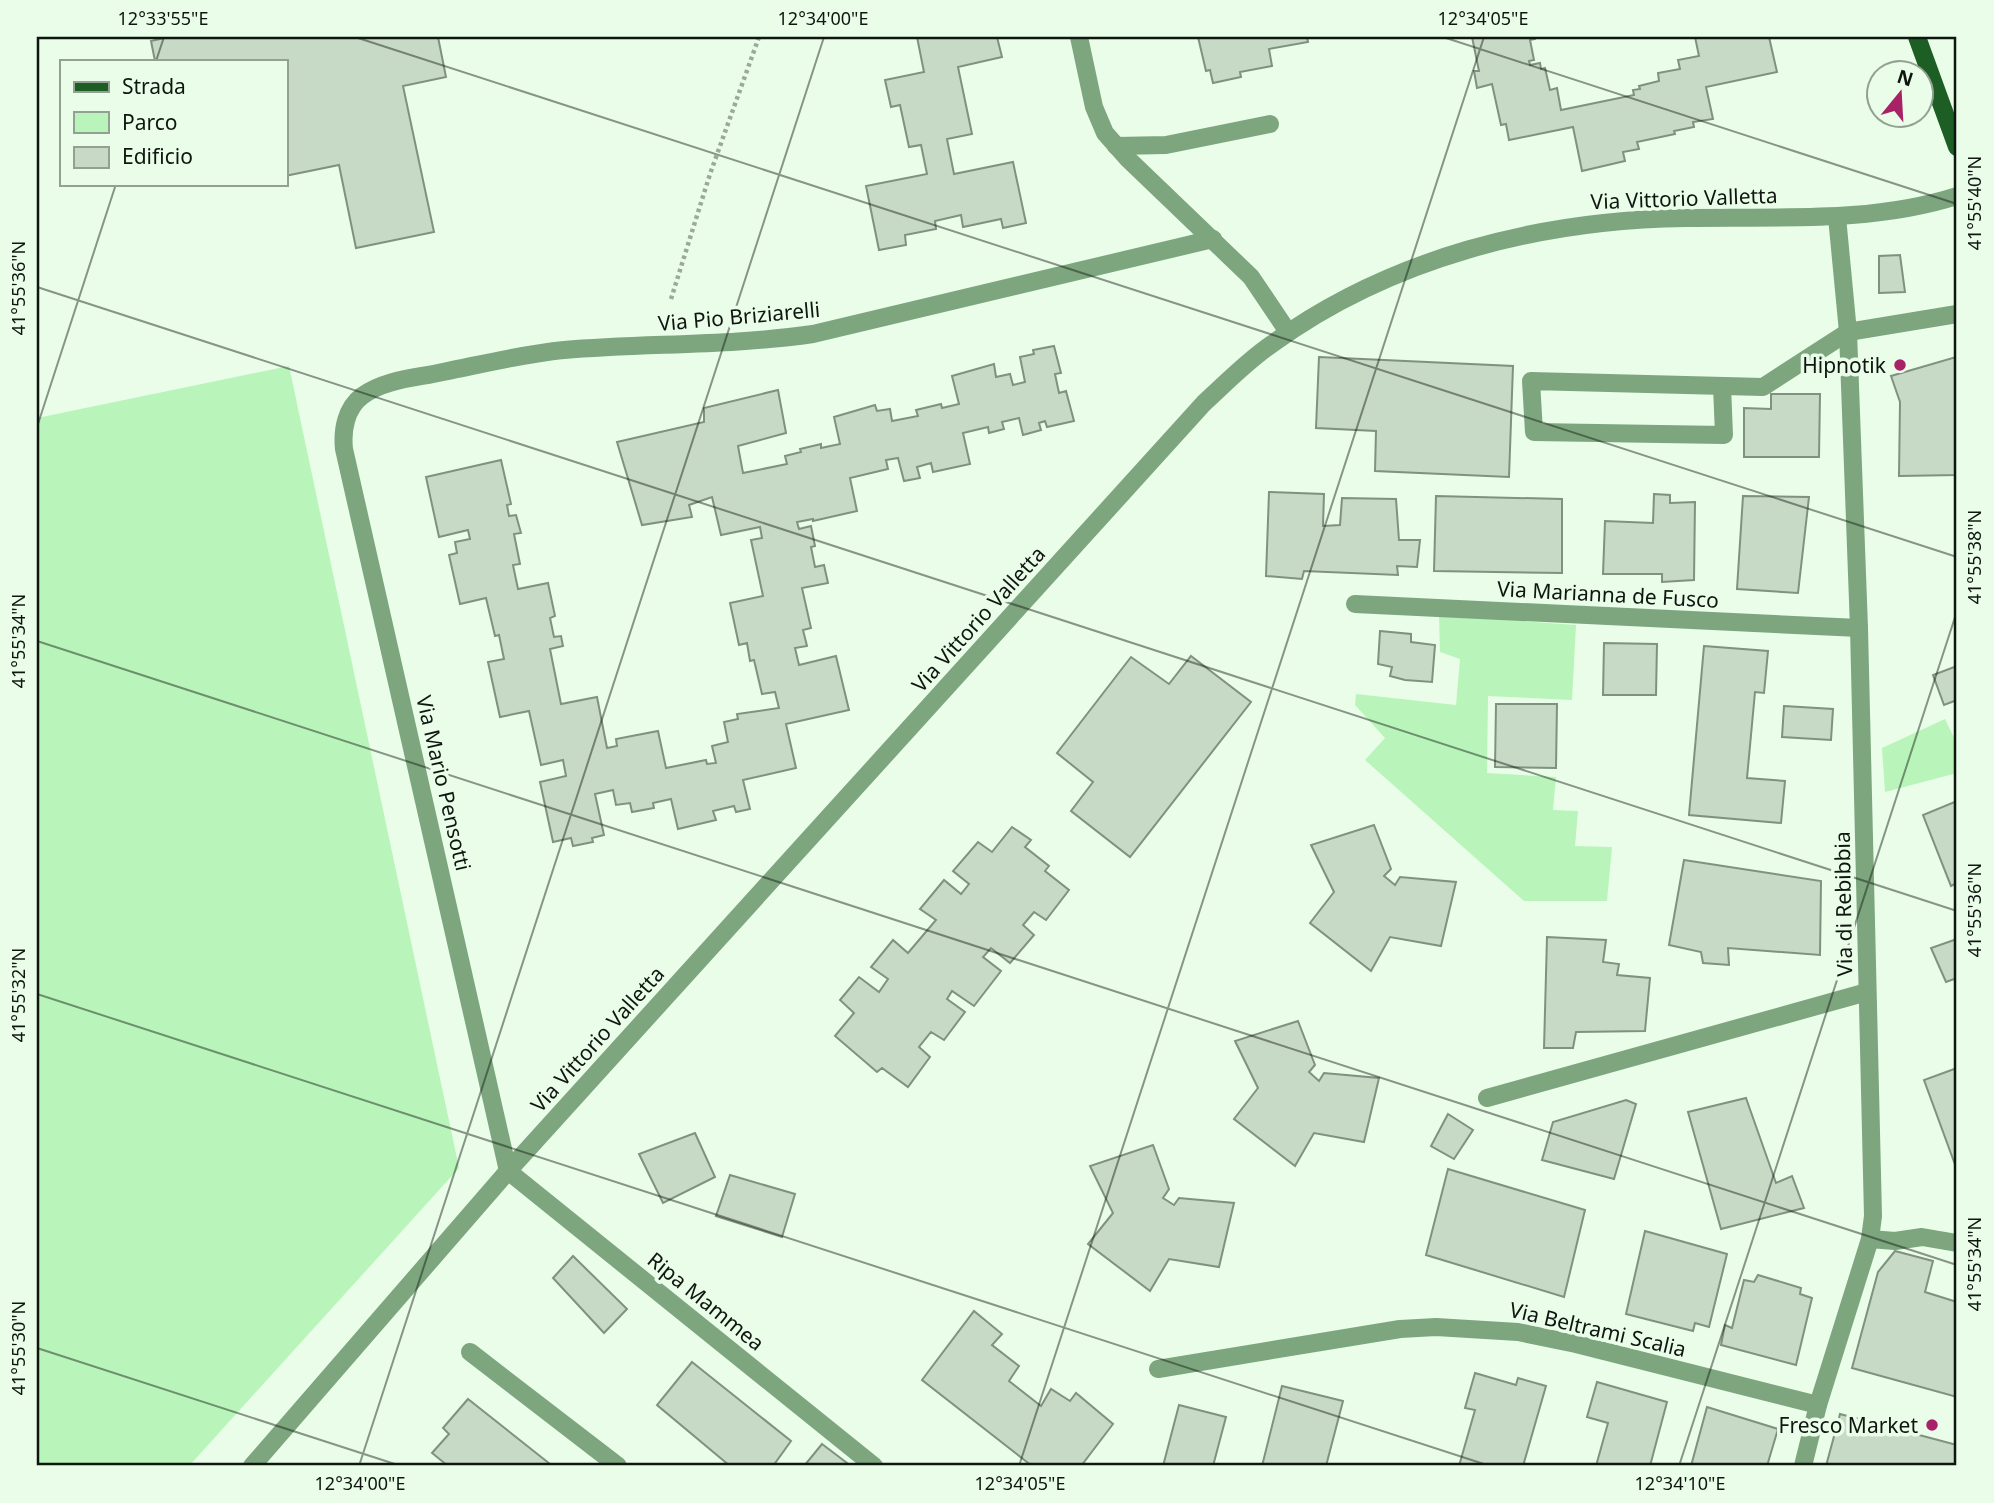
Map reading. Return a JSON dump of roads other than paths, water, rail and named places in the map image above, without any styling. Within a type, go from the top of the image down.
[{"type":"main road","points":[[1917,37],[1957,147]]},
{"type":"street","points":[[1079,37],[1094,107],[1105,133],[1251,277],[1288,332]]},
{"type":"street","points":[[1116,146],[1166,145],[1270,124]]},
{"type":"street","name":"Via Vittorio Valletta","points":[[252,1466],[508,1171],[1204,403],[1252,359],[1288,332],[1360,292],[1413,269],[1474,247],[1533,232],[1648,218],[1837,217],[1904,210],[1957,196]]},
{"type":"street","name":"Via di Rebibbia","points":[[1803,1466],[1818,1405],[1870,1240],[1873,1216],[1859,628],[1848,332],[1837,217]]},
{"type":"street","name":"Via Pio Briziarelli","points":[[352,407],[369,391],[388,383],[510,359],[562,351],[714,345],[813,334],[1213,239]]},
{"type":"street","points":[[1722,386],[1724,435],[1534,432],[1531,381],[1763,387],[1848,332],[1957,314]]},
{"type":"street","name":"Via Mario Pensotti","points":[[352,407],[344,428],[345,449],[508,1171]]},
{"type":"street","name":"Via Marianna de Fusco","points":[[1355,604],[1859,628]]},
{"type":"street","points":[[1487,1098],[1867,992]]},
{"type":"street","name":"Ripa Mammea","points":[[508,1171],[874,1466]]},
{"type":"street","points":[[1870,1240],[1895,1241],[1922,1237],[1957,1243]]},
{"type":"street","name":"Via Beltrami Scalia","points":[[1158,1369],[1400,1329],[1498,1329],[1576,1344],[1818,1405]]},
{"type":"street","points":[[470,1352],[618,1466]]},
{"type":"place","name":"Hipnotik","points":[[1900,365]]},
{"type":"place","name":"Fresco Market","points":[[1932,1425]]}]
